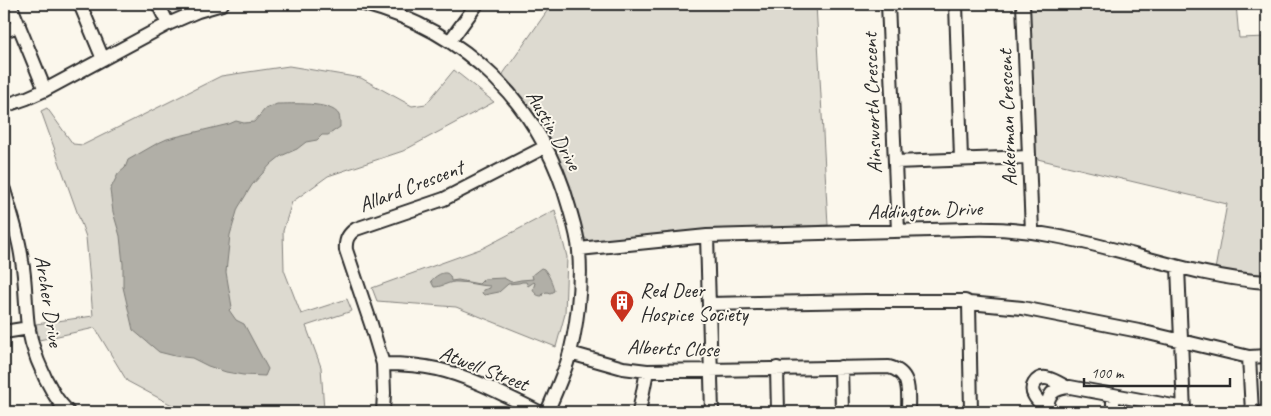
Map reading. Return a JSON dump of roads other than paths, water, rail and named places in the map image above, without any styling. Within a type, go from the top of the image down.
[{"type":"street","points":[[10,4],[45,90]]},
{"type":"street","points":[[80,4],[103,59]]},
{"type":"street","points":[[158,4],[168,24]]},
{"type":"street","points":[[4,106],[45,90],[168,24],[198,11],[222,4]]},
{"type":"street","name":"Austin Drive","points":[[364,4],[406,18],[431,30],[478,62],[511,95],[530,120],[545,147],[564,189],[579,249],[578,304],[570,353],[547,412]]},
{"type":"street","points":[[450,42],[477,4]]},
{"type":"street","name":"Ainsworth Crescent","points":[[888,4],[898,231]]},
{"type":"street","points":[[956,4],[961,159]]},
{"type":"street","name":"Ackerman Crescent","points":[[1022,4],[1032,232]]},
{"type":"street","points":[[4,29],[10,29],[19,25]]},
{"type":"street","name":"Allard Crescent","points":[[383,412],[383,364],[372,324],[346,250],[347,238],[356,229],[444,199],[545,147]]},
{"type":"street","points":[[895,162],[1029,157]]},
{"type":"street","name":"Archer Drive","points":[[4,190],[20,244],[29,328],[37,358],[55,396],[68,412]]},
{"type":"street","name":"Addington Drive","points":[[579,249],[707,236],[988,228],[1032,232],[1078,241],[1214,275],[1267,282]]},
{"type":"street","points":[[707,236],[712,412]]},
{"type":"street","points":[[1047,411],[1032,393],[1034,383],[1042,378],[1052,379],[1066,387],[1184,410],[1178,267]]},
{"type":"street","points":[[709,304],[965,301],[1022,308],[1144,332],[1249,357],[1267,356]]},
{"type":"street","points":[[969,303],[971,412]]},
{"type":"street","points":[[4,332],[29,328]]},
{"type":"street","name":"Alberts Close","points":[[570,353],[623,368],[647,371],[882,366],[896,369],[902,372],[905,377],[908,412]]},
{"type":"street","points":[[1249,357],[1252,412]]},
{"type":"street","name":"Atwell Street","points":[[383,364],[436,368],[488,387],[539,412]]},
{"type":"street","points":[[840,367],[842,412]]},
{"type":"street","points":[[777,368],[778,412]]},
{"type":"street","points":[[639,412],[647,371]]},
{"type":"street","points":[[1047,411],[1048,399],[1051,394],[1058,389],[1066,387]]},
{"type":"street","points":[[1113,395],[1113,412]]},
{"type":"place","name":"Red Deer Hospice Society","points":[[622,323]]}]
